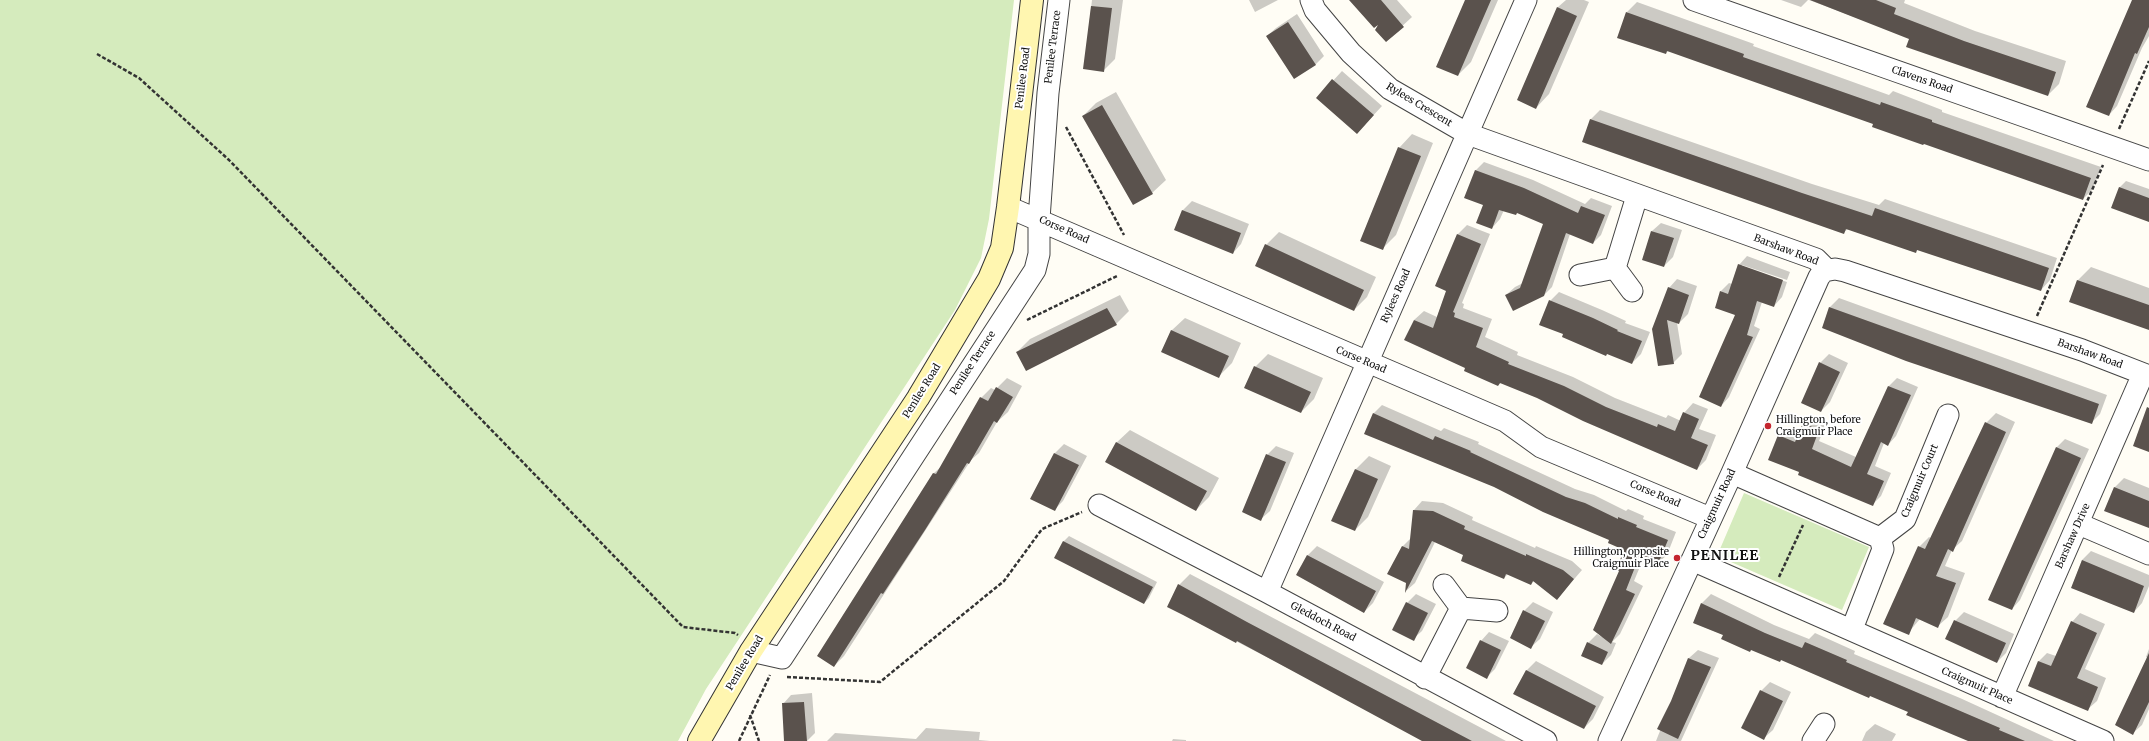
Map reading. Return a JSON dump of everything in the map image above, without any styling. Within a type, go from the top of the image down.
[{"type":"street","name":"Penilee Road","points":[[699,741],[751,651],[918,398],[990,279],[1002,248],[1032,0]]},
{"type":"street","name":"Penilee Terrace","points":[[781,671],[1035,270],[1039,254],[1039,219],[1048,93],[1059,0]]},
{"type":"street","name":"Rylees Crescent","points":[[1311,0],[1315,10],[1350,54],[1390,89],[1468,134]]},
{"type":"street","name":"Rylees Road","points":[[1267,592],[1366,362],[1526,0]]},
{"type":"street","name":"Clavens Road","points":[[1694,0],[2149,160]]},
{"type":"street","name":"Barshaw Road","points":[[1468,134],[1637,196],[1816,259],[1827,270],[1845,271],[2030,333],[2146,375]]},
{"type":"street","points":[[1615,268],[1637,196]]},
{"type":"street","name":"Corse Road","points":[[1008,207],[1039,219],[1504,421],[1541,447],[1710,518]]},
{"type":"street","points":[[1580,274],[1615,268]]},
{"type":"street","points":[[1615,268],[1632,291]]},
{"type":"street","name":"Craigmuir Road","points":[[1609,741],[1710,518],[1732,473],[1819,277],[1827,270]]},
{"type":"street","name":"Barshaw Drive","points":[[2002,697],[2146,375]]},
{"type":"street","name":"Craigmuir Court","points":[[1880,538],[1905,519],[1948,415]]},
{"type":"street","points":[[1732,473],[1880,538],[1883,548],[1852,630]]},
{"type":"street","name":"Gleddoch Road","points":[[1099,505],[1267,592],[1546,741]]},
{"type":"street","points":[[2079,524],[2149,554]]},
{"type":"street","name":"Craigmuir Place","points":[[1692,560],[2103,741]]},
{"type":"street","points":[[1444,585],[1461,608],[1497,611]]},
{"type":"street","points":[[1426,678],[1461,608]]},
{"type":"street","points":[[751,651],[781,671]]},
{"type":"path","points":[[97,54],[139,78],[229,160],[683,627],[735,633],[751,651]]},
{"type":"path","points":[[2030,333],[2149,61]]},
{"type":"path","points":[[739,741],[769,676],[781,671],[880,682],[1004,581],[1042,530],[1099,505]]},
{"type":"path","points":[[1772,594],[1807,516],[1815,510]]},
{"type":"path","points":[[769,676],[781,671]]},
{"type":"path","points":[[750,715],[759,741]]},
{"type":"green space","points":[[0,0],[1014,0],[989,219],[981,258],[955,310],[706,689],[678,741],[0,741]]},
{"type":"green space","points":[[1744,493],[1869,547],[1842,610],[1717,556]]},
{"type":"building","points":[[1349,0],[1381,0],[1404,27],[1386,42],[1375,30],[1378,25],[1374,28]]},
{"type":"building","points":[[1465,0],[1491,0],[1458,76],[1436,67]]},
{"type":"building","points":[[1810,0],[1876,0],[1896,8],[1894,14],[1964,41],[2056,72],[2048,96],[1906,47],[1909,39]]},
{"type":"building","points":[[2132,0],[2149,0],[2149,27],[2137,54],[2135,53],[2109,116],[2086,107]]},
{"type":"building","points":[[1091,6],[1112,8],[1104,72],[1083,69]]},
{"type":"building","points":[[1557,7],[1577,16],[1536,109],[1517,100]]},
{"type":"building","points":[[1626,12],[1744,54],[1743,57],[1880,105],[1881,102],[1932,120],[1932,122],[2091,178],[2083,200],[1872,127],[1873,124],[1667,51],[1666,54],[1617,38]]},
{"type":"building","points":[[1288,22],[1316,65],[1294,79],[1266,36]]},
{"type":"building","points":[[1332,79],[1374,115],[1357,134],[1316,98]]},
{"type":"building","points":[[1102,105],[1153,194],[1133,205],[1082,116]]},
{"type":"building","points":[[1590,119],[1872,216],[1875,208],[2049,268],[2041,291],[1917,250],[1916,253],[1846,229],[1844,234],[1582,142]]},
{"type":"building","points":[[1398,147],[1421,156],[1383,250],[1360,241]]},
{"type":"building","points":[[1475,170],[1524,188],[1578,213],[1581,206],[1605,215],[1593,244],[1566,233],[1544,296],[1513,311],[1505,295],[1520,288],[1543,224],[1517,213],[1516,215],[1499,210],[1492,229],[1476,223],[1483,205],[1464,198]]},
{"type":"building","points":[[2119,187],[2149,198],[2149,222],[2111,208]]},
{"type":"building","points":[[1182,210],[1241,233],[1233,254],[1174,230]]},
{"type":"building","points":[[1651,231],[1674,238],[1664,267],[1642,260]]},
{"type":"building","points":[[1457,234],[1481,244],[1453,312],[1455,313],[1454,317],[1483,328],[1476,347],[1509,362],[1508,364],[1564,386],[1606,407],[1657,427],[1658,424],[1675,431],[1683,412],[1699,419],[1691,438],[1708,445],[1697,470],[1583,421],[1537,398],[1500,383],[1498,386],[1464,371],[1465,368],[1404,340],[1414,320],[1433,328],[1446,291],[1435,286]]},
{"type":"building","points":[[1265,244],[1364,290],[1354,311],[1255,266]]},
{"type":"building","points":[[1738,264],[1783,280],[1774,307],[1757,301],[1747,335],[1753,337],[1721,407],[1699,397],[1735,315],[1715,308],[1720,291],[1728,294]]},
{"type":"building","points":[[2077,280],[2149,305],[2149,330],[2069,302]]},
{"type":"building","points":[[1668,287],[1689,295],[1679,324],[1667,320],[1674,364],[1658,366],[1652,329]]},
{"type":"building","points":[[1549,300],[1593,318],[1618,330],[1617,331],[1642,341],[1632,364],[1607,354],[1606,356],[1562,337],[1563,334],[1539,325]]},
{"type":"building","points":[[1829,307],[2099,404],[2092,424],[1906,361],[1822,328]]},
{"type":"building","points":[[1107,308],[1117,325],[1026,371],[1016,352]]},
{"type":"building","points":[[1171,330],[1229,356],[1219,378],[1161,352]]},
{"type":"building","points":[[1819,362],[1840,372],[1821,412],[1801,403]]},
{"type":"building","points":[[1254,366],[1311,392],[1301,413],[1244,388]]},
{"type":"building","points":[[1888,386],[1911,395],[1888,446],[1881,442],[1867,474],[1884,481],[1873,506],[1798,475],[1799,472],[1768,460],[1778,435],[1795,442],[1803,423],[1819,430],[1812,449],[1851,467]]},
{"type":"building","points":[[996,387],[1013,397],[997,423],[994,421],[969,464],[967,463],[925,530],[883,594],[881,593],[834,667],[817,656],[933,473],[936,474],[980,397],[988,401]]},
{"type":"building","points":[[2147,407],[2149,408],[2149,452],[2133,446]]},
{"type":"building","points":[[1373,413],[1433,440],[1435,436],[1471,451],[1470,452],[1566,497],[1585,503],[1668,540],[1658,564],[1639,557],[1626,590],[1635,594],[1611,644],[1593,630],[1619,571],[1616,570],[1624,550],[1608,543],[1609,540],[1543,512],[1494,487],[1364,434]]},
{"type":"building","points":[[1985,422],[2006,432],[1953,552],[1948,549],[1936,576],[1956,583],[1938,628],[1916,618],[1909,635],[1883,624],[1918,546],[1925,549]]},
{"type":"building","points":[[1116,442],[1207,491],[1196,511],[1105,462]]},
{"type":"building","points":[[2056,447],[2081,458],[2012,610],[1988,600]]},
{"type":"building","points":[[1054,453],[1079,465],[1055,511],[1030,499]]},
{"type":"building","points":[[1266,454],[1286,462],[1261,521],[1242,512]]},
{"type":"building","points":[[1355,469],[1378,479],[1355,531],[1331,521]]},
{"type":"building","points":[[2114,487],[2149,501],[2149,528],[2104,511]]},
{"type":"building","points":[[1413,510],[1433,511],[1465,526],[1464,529],[1526,556],[1526,554],[1563,570],[1574,579],[1557,600],[1533,581],[1531,585],[1506,574],[1504,579],[1461,561],[1463,555],[1432,541],[1405,593],[1406,583],[1387,574],[1402,546],[1409,549]]},
{"type":"building","points":[[1063,541],[1153,587],[1144,604],[1054,558]]},
{"type":"building","points":[[1307,555],[1376,591],[1364,613],[1296,575]]},
{"type":"building","points":[[2082,560],[2144,586],[2134,613],[2071,588]]},
{"type":"building","points":[[1178,584],[1472,741],[1422,741],[1237,641],[1236,643],[1167,607]]},
{"type":"building","points":[[1406,602],[1428,613],[1414,641],[1392,630]]},
{"type":"building","points":[[1701,603],[1765,633],[1802,648],[1805,642],[1847,660],[1846,662],[2000,728],[1999,730],[2025,741],[1968,741],[1906,715],[1908,712],[1870,696],[1869,698],[1781,660],[1780,662],[1751,650],[1750,652],[1721,639],[1723,635],[1693,623]]},
{"type":"building","points":[[1523,610],[1545,621],[1531,649],[1510,638]]},
{"type":"building","points":[[1954,620],[2006,643],[1997,663],[1945,639]]},
{"type":"building","points":[[2071,621],[2097,633],[2077,678],[2098,687],[2088,711],[2028,686],[2038,661],[2051,666]]},
{"type":"building","points":[[1480,640],[1501,650],[1487,679],[1466,668]]},
{"type":"building","points":[[1587,642],[1608,652],[1602,665],[1581,656]]},
{"type":"building","points":[[2149,653],[2149,702],[2133,735],[2115,725]]},
{"type":"building","points":[[1688,658],[1711,667],[1678,739],[1657,729],[1671,701]]},
{"type":"building","points":[[1526,670],[1596,706],[1584,729],[1513,694]]},
{"type":"building","points":[[1760,690],[1783,701],[1764,740],[1741,728]]},
{"type":"building","points":[[804,702],[807,741],[784,741],[782,703]]},
{"type":"place","name":"Hillington, before Craigmuir Place","points":[[1768,426]]},
{"type":"place","name":"Hillington, opposite Craigmuir Place","points":[[1677,558]]},
{"type":"district","name":"PENILEE","points":[[1725,556]]}]
